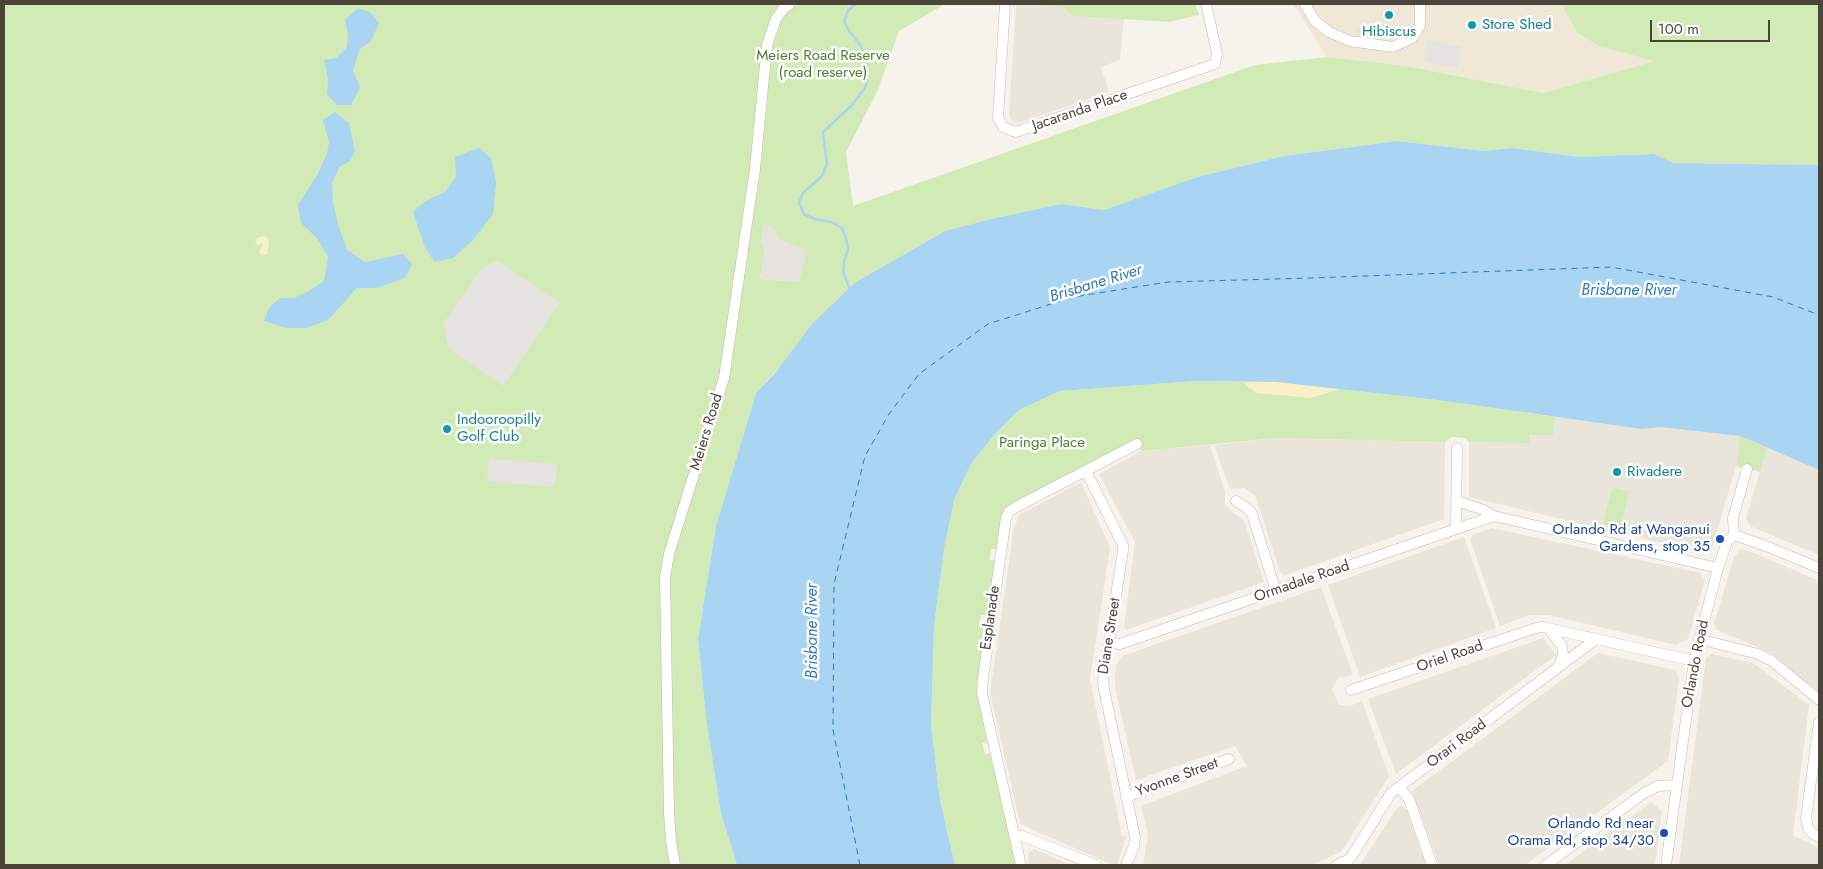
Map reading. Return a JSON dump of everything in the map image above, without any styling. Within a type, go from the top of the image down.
[{"type":"street","name":"Meiers Road","points":[[675,865],[669,813],[666,569],[724,378],[755,169],[767,45],[776,19],[783,9],[790,4]]},
{"type":"street","name":"Jacaranda Place","points":[[1005,4],[998,118],[1003,127],[1016,132],[1215,64],[1217,53],[1206,4]]},
{"type":"street","points":[[1305,4],[1314,20],[1329,32],[1350,41],[1393,47],[1412,38],[1420,26],[1420,4]]},
{"type":"street","name":"Esplanade","points":[[1021,865],[982,693],[1006,518],[1009,512],[1016,507],[1137,444]]},
{"type":"street","points":[[1456,528],[1457,448]]},
{"type":"street","name":"Orlando Road","points":[[1666,865],[1694,661],[1718,568],[1727,542],[1734,535],[1733,518],[1747,469]]},
{"type":"street","name":"Diane Street","points":[[1086,471],[1123,545],[1103,680],[1135,837],[1134,846],[1126,865]]},
{"type":"street","points":[[1236,501],[1252,514],[1276,591]]},
{"type":"street","points":[[1457,501],[1484,510],[1494,516],[1718,568]]},
{"type":"street","name":"Ormadale Road","points":[[1109,643],[1120,644],[1494,516]]},
{"type":"street","points":[[1734,535],[1819,568]]},
{"type":"street","name":"Oriel Road","points":[[1350,690],[1536,628],[1549,629],[1694,661]]},
{"type":"street","points":[[1549,629],[1562,646],[1563,654],[1558,666]]},
{"type":"street","name":"Orari Road","points":[[1337,865],[1350,859],[1391,793],[1596,639]]},
{"type":"street","points":[[1699,639],[1758,654],[1772,661],[1819,700]]},
{"type":"street","points":[[1819,722],[1806,818],[1808,828],[1819,837]]},
{"type":"street","name":"Yvonne Street","points":[[1126,797],[1229,759]]},
{"type":"street","points":[[1546,865],[1644,793],[1658,786],[1676,785]]},
{"type":"street","points":[[1399,788],[1409,799],[1432,865]]},
{"type":"street","points":[[1015,836],[1022,836],[1096,865]]},
{"type":"shaded area","points":[[1016,4],[1063,7],[1073,16],[1124,19],[1120,60],[1101,67],[1109,92],[1019,123],[1012,120],[1009,115]]},
{"type":"shaded area","points":[[1293,4],[1651,4],[1656,61],[1543,93],[1406,66],[1327,57]]},
{"type":"shaded area","points":[[1358,29],[1385,33],[1384,42],[1357,38]]},
{"type":"shaded area","points":[[1428,40],[1461,47],[1457,68],[1424,61]]},
{"type":"shaded area","points":[[764,224],[773,227],[781,241],[807,250],[799,282],[760,279],[765,246],[761,242]]},
{"type":"shaded area","points":[[497,260],[560,303],[503,386],[449,349],[443,324],[480,270]]},
{"type":"shaded area","points":[[1555,417],[1642,428],[1660,427],[1740,436],[1736,466],[1713,545],[1700,552],[1469,497],[1469,442],[1529,443],[1529,435],[1553,435]]},
{"type":"shaded area","points":[[1277,438],[1445,442],[1444,519],[1285,575],[1280,572],[1256,497],[1245,488],[1230,489],[1214,445]]},
{"type":"shaded area","points":[[1210,445],[1225,492],[1225,504],[1233,513],[1244,520],[1264,582],[1126,630],[1124,627],[1135,542],[1099,474],[1141,451]]},
{"type":"shaded area","points":[[1767,448],[1819,470],[1819,555],[1750,526],[1746,518]]},
{"type":"shaded area","points":[[489,459],[557,464],[555,487],[487,481]]},
{"type":"shaded area","points":[[1081,482],[1110,548],[1090,679],[1122,836],[1126,837],[1117,865],[1113,865],[1020,824],[990,692],[1014,528],[1019,515]]},
{"type":"shaded area","points":[[1492,528],[1700,573],[1705,580],[1688,639],[1676,645],[1549,615],[1529,615],[1500,626],[1470,539],[1472,535]]},
{"type":"shaded area","points":[[1464,537],[1496,628],[1360,677],[1328,585]]},
{"type":"shaded area","points":[[1741,549],[1819,581],[1819,692],[1771,653],[1717,630],[1714,624],[1734,557]]},
{"type":"shaded area","points":[[1321,587],[1353,675],[1338,678],[1332,689],[1339,705],[1350,706],[1362,701],[1389,776],[1341,852],[1312,865],[1143,865],[1148,835],[1141,806],[1247,766],[1235,746],[1136,780],[1116,692],[1116,665],[1122,656]]},
{"type":"shaded area","points":[[1543,638],[1556,655],[1396,774],[1368,699]]},
{"type":"shaded area","points":[[1598,653],[1675,670],[1679,677],[1668,761],[1525,865],[1439,865],[1412,791]]},
{"type":"shaded area","points":[[1712,654],[1753,663],[1809,705],[1793,835],[1819,848],[1819,865],[1679,865],[1706,658]]},
{"type":"shaded area","points":[[1651,802],[1662,811],[1655,865],[1565,865]]},
{"type":"shaded area","points":[[1401,806],[1407,810],[1426,865],[1360,865],[1397,808]]},
{"type":"shaded area","points":[[1034,849],[1069,865],[1029,865],[1028,853]]},
{"type":"green space","name":"Meiers Road Reserve (road reserve)","points":[[4,4],[945,4],[899,31],[878,90],[846,152],[853,206],[1255,65],[1327,57],[1406,66],[1543,93],[1655,61],[1599,46],[1577,32],[1565,11],[1564,4],[1819,4],[1819,165],[1674,163],[1654,154],[1579,157],[1513,148],[1484,151],[1397,141],[1284,156],[1197,177],[1104,210],[1061,204],[991,219],[945,231],[856,282],[756,393],[716,526],[698,639],[707,725],[721,814],[737,865],[4,865]],"holes":[[[764,224],[773,227],[781,241],[807,250],[799,282],[760,279],[765,246],[761,242]]]},
{"type":"green space","points":[[1016,4],[1195,4],[1199,15],[1169,22],[1073,16],[1063,7]]},
{"type":"green space","name":"Paringa Place","points":[[1196,381],[1277,382],[1437,400],[1555,417],[1553,435],[1529,435],[1529,443],[1469,442],[1465,438],[1452,437],[1445,442],[1277,438],[1141,451],[1135,439],[1010,505],[996,549],[991,549],[990,560],[995,561],[987,615],[981,615],[979,626],[985,627],[977,690],[987,742],[982,743],[985,754],[990,753],[1016,865],[955,865],[940,800],[931,725],[934,626],[944,549],[954,500],[971,464],[994,435],[1019,410],[1060,391]]},
{"type":"green space","points":[[1740,436],[1767,448],[1760,472],[1736,466]]},
{"type":"green space","points":[[1614,488],[1629,492],[1620,530],[1603,525],[1611,490]]},
{"type":"sand","points":[[264,236],[268,238],[269,243],[267,254],[262,256],[259,252],[263,244],[261,243],[258,246],[255,243],[257,238]]},
{"type":"sand","points":[[1243,382],[1277,382],[1340,389],[1311,398],[1256,393]]},
{"type":"water","points":[[358,8],[370,12],[379,23],[371,41],[360,49],[353,70],[360,88],[351,105],[337,105],[327,94],[328,79],[324,60],[336,58],[347,47],[348,35],[345,20]]},
{"type":"water","points":[[335,112],[349,123],[355,151],[350,161],[340,166],[332,183],[333,202],[347,250],[365,262],[403,254],[412,264],[405,278],[377,288],[357,288],[328,320],[306,328],[286,328],[264,321],[268,309],[280,298],[294,298],[324,281],[328,257],[317,238],[301,223],[298,205],[317,175],[327,154],[329,142],[323,120]]},
{"type":"water","name":"Brisbane River","points":[[1397,141],[1484,151],[1513,148],[1579,157],[1654,154],[1674,163],[1819,165],[1819,470],[1740,436],[1660,427],[1642,429],[1437,400],[1277,382],[1196,381],[1060,391],[1019,410],[994,435],[971,464],[954,500],[944,549],[934,626],[931,725],[940,800],[955,865],[737,865],[721,814],[707,725],[698,639],[716,526],[756,393],[775,373],[813,323],[856,282],[945,231],[1061,204],[1104,210],[1197,177],[1284,156]]},
{"type":"water","points":[[479,148],[491,158],[496,183],[493,214],[473,240],[453,258],[435,262],[425,248],[413,212],[426,201],[445,192],[456,177],[455,157]]},
{"type":"waterway","points":[[850,289],[843,273],[844,261],[848,250],[842,228],[831,222],[815,219],[804,214],[799,203],[803,193],[822,176],[827,164],[823,132],[851,106],[865,88],[867,81],[867,64],[861,46],[844,21],[848,11],[855,4]]},
{"type":"ferry route","points":[[860,865],[833,730],[834,584],[865,456],[889,414],[919,374],[988,324],[1073,297],[1168,282],[1611,267],[1773,297],[1819,315]]},
{"type":"place","name":"Hibiscus","points":[[1389,15]]},
{"type":"place","name":"Store Shed","points":[[1472,25]]},
{"type":"place","name":"Indooroopilly Golf Club","points":[[447,429]]},
{"type":"place","name":"Rivadere","points":[[1617,472]]},
{"type":"place","name":"Orlando Rd at Wanganui Gardens, stop 35","points":[[1720,539]]},
{"type":"place","name":"Orlando Rd near Orama Rd, stop 34/30","points":[[1664,833]]}]
